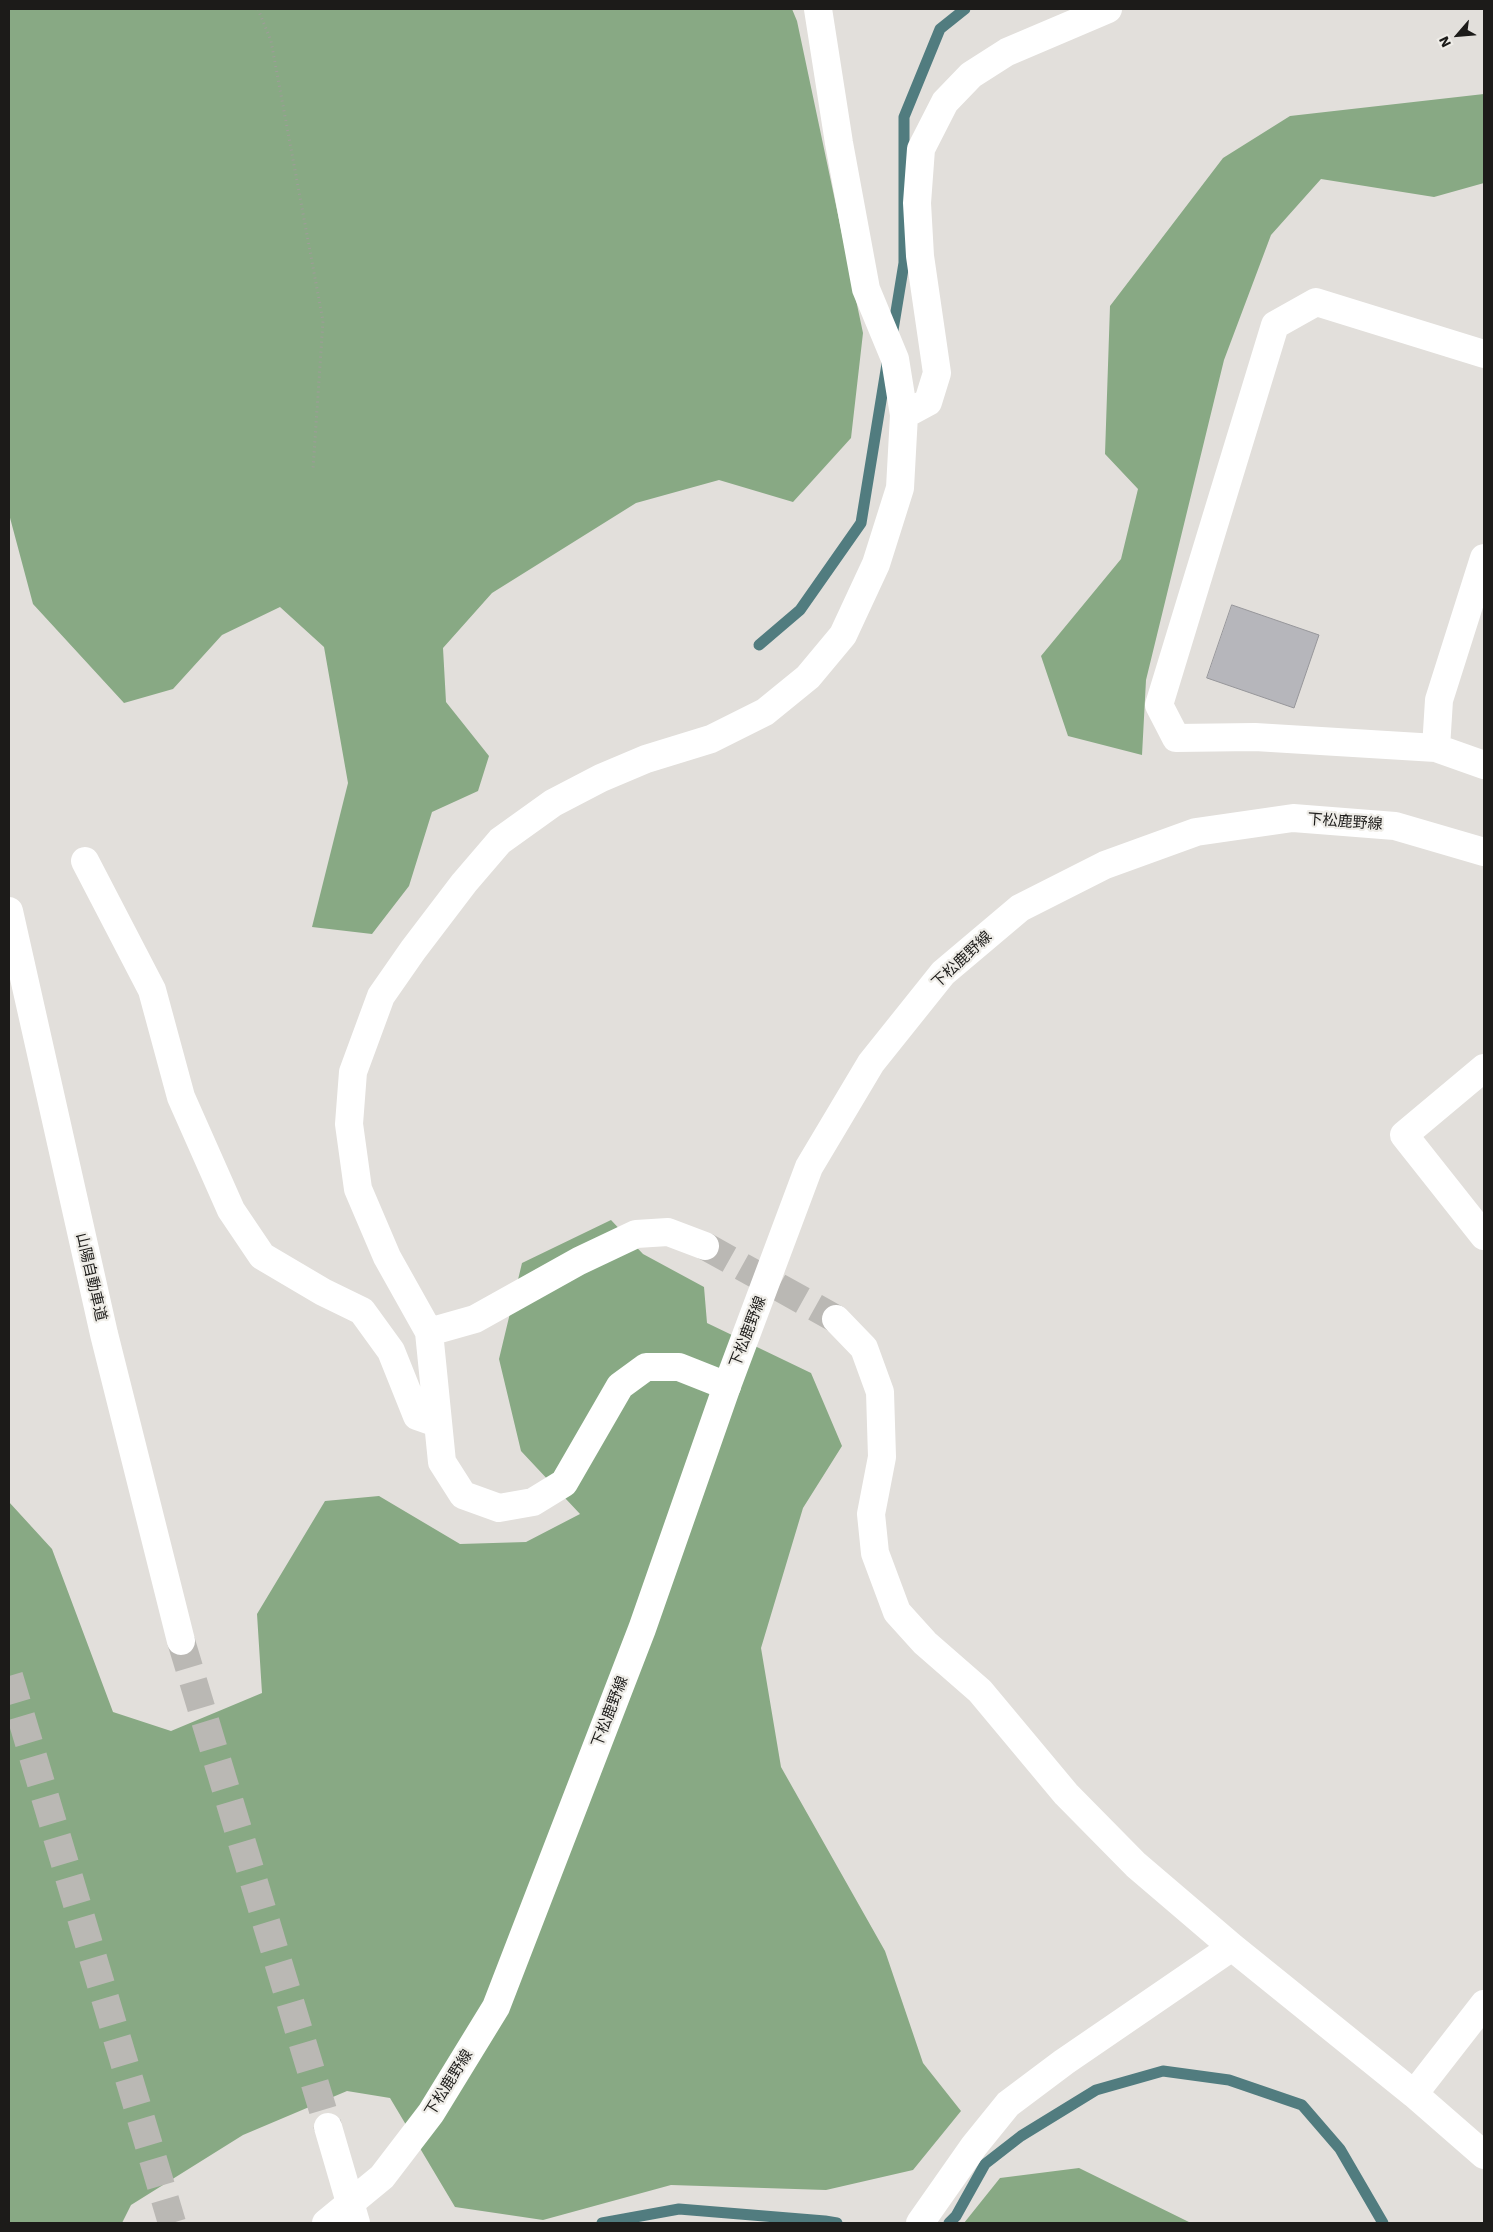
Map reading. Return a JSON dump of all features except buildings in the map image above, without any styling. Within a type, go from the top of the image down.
[{"type":"main road","points":[[727,1386],[679,1367],[646,1367],[620,1386],[564,1483],[533,1502],[499,1508],[463,1495],[442,1462],[429,1332],[387,1257],[358,1188],[349,1124],[353,1072],[381,996],[464,883],[500,841],[554,803],[601,778],[646,759],[711,739],[765,712],[808,677],[843,635],[876,564],[900,488],[904,415],[895,359],[866,289],[839,143],[818,9]]},
{"type":"main road","points":[[904,415],[928,402],[937,373],[920,256],[917,203],[921,150],[945,102],[971,75],[1007,52],[1108,9]]},
{"type":"main road","points":[[1484,354],[1316,302],[1275,325],[1159,705],[1176,738],[1255,737],[1436,748],[1484,765]]},
{"type":"main road","points":[[1436,748],[1439,700],[1484,558]]},
{"type":"main road","name":"下松鹿野線","points":[[326,2223],[382,2177],[431,2113],[496,2007],[642,1629],[727,1386],[809,1167],[871,1063],[943,973],[1020,908],[1105,865],[1196,832],[1293,818],[1395,826],[1484,852]]},
{"type":"main road","points":[[85,861],[152,990],[181,1097],[231,1210],[262,1256],[323,1292],[362,1311],[391,1351],[417,1416],[437,1424]]},
{"type":"main road","name":"山陽自動車道","points":[[9,911],[104,1334],[181,1641]]},
{"type":"main road","points":[[1484,1068],[1404,1135],[1484,1236]]},
{"type":"main road","points":[[429,1332],[475,1319],[579,1261],[636,1234],[668,1232],[705,1246]]},
{"type":"main road","points":[[836,1318],[864,1348],[880,1392],[882,1457],[871,1514],[875,1553],[897,1612],[924,1642],[980,1691],[1066,1794],[1136,1865],[1232,1947],[1414,2094],[1484,2155]]},
{"type":"main road","points":[[920,2223],[974,2146],[1008,2104],[1064,2062],[1232,1947]]},
{"type":"main road","points":[[1414,2094],[1484,2004]]},
{"type":"main road","points":[[328,2127],[356,2223]]},
{"type":"path","points":[[258,9],[271,41],[323,321],[313,468]]},
{"type":"green space","points":[[9,9],[792,9],[797,21],[863,333],[851,438],[793,502],[719,480],[636,503],[492,593],[443,648],[446,702],[489,756],[478,791],[432,812],[409,886],[372,934],[312,927],[348,783],[324,647],[280,607],[222,635],[173,689],[124,703],[33,604],[9,514]]},
{"type":"green space","points":[[1484,94],[1484,183],[1434,197],[1321,179],[1271,235],[1224,360],[1146,680],[1142,755],[1068,736],[1041,656],[1121,559],[1138,489],[1105,454],[1110,306],[1223,158],[1290,116]]},
{"type":"green space","points":[[611,1220],[643,1254],[704,1287],[707,1323],[811,1373],[842,1446],[803,1508],[761,1648],[781,1767],[885,1951],[923,2063],[961,2111],[913,2170],[826,2190],[671,2185],[543,2220],[455,2207],[390,2098],[347,2091],[243,2135],[131,2205],[122,2223],[9,2223],[9,1502],[52,1549],[113,1712],[171,1731],[262,1693],[257,1614],[325,1501],[379,1496],[460,1544],[526,1542],[580,1514],[521,1451],[499,1359],[522,1263]]},
{"type":"green space","points":[[1079,2168],[1191,2223],[964,2223],[1000,2178]]},
{"type":"waterway","points":[[892,336],[904,263],[904,117],[940,29],[965,9]]},
{"type":"waterway","points":[[759,645],[800,610],[861,523],[887,364]]},
{"type":"waterway","points":[[949,2223],[956,2216],[985,2164],[1021,2136],[1096,2090],[1163,2071],[1229,2080],[1302,2105],[1340,2149],[1383,2223]]},
{"type":"waterway","points":[[602,2223],[679,2209],[837,2223]]},
{"type":"tunnel","points":[[705,1246],[836,1319]]},
{"type":"tunnel","points":[[181,1641],[328,2127]]},
{"type":"tunnel","points":[[9,1676],[172,2223]]}]
